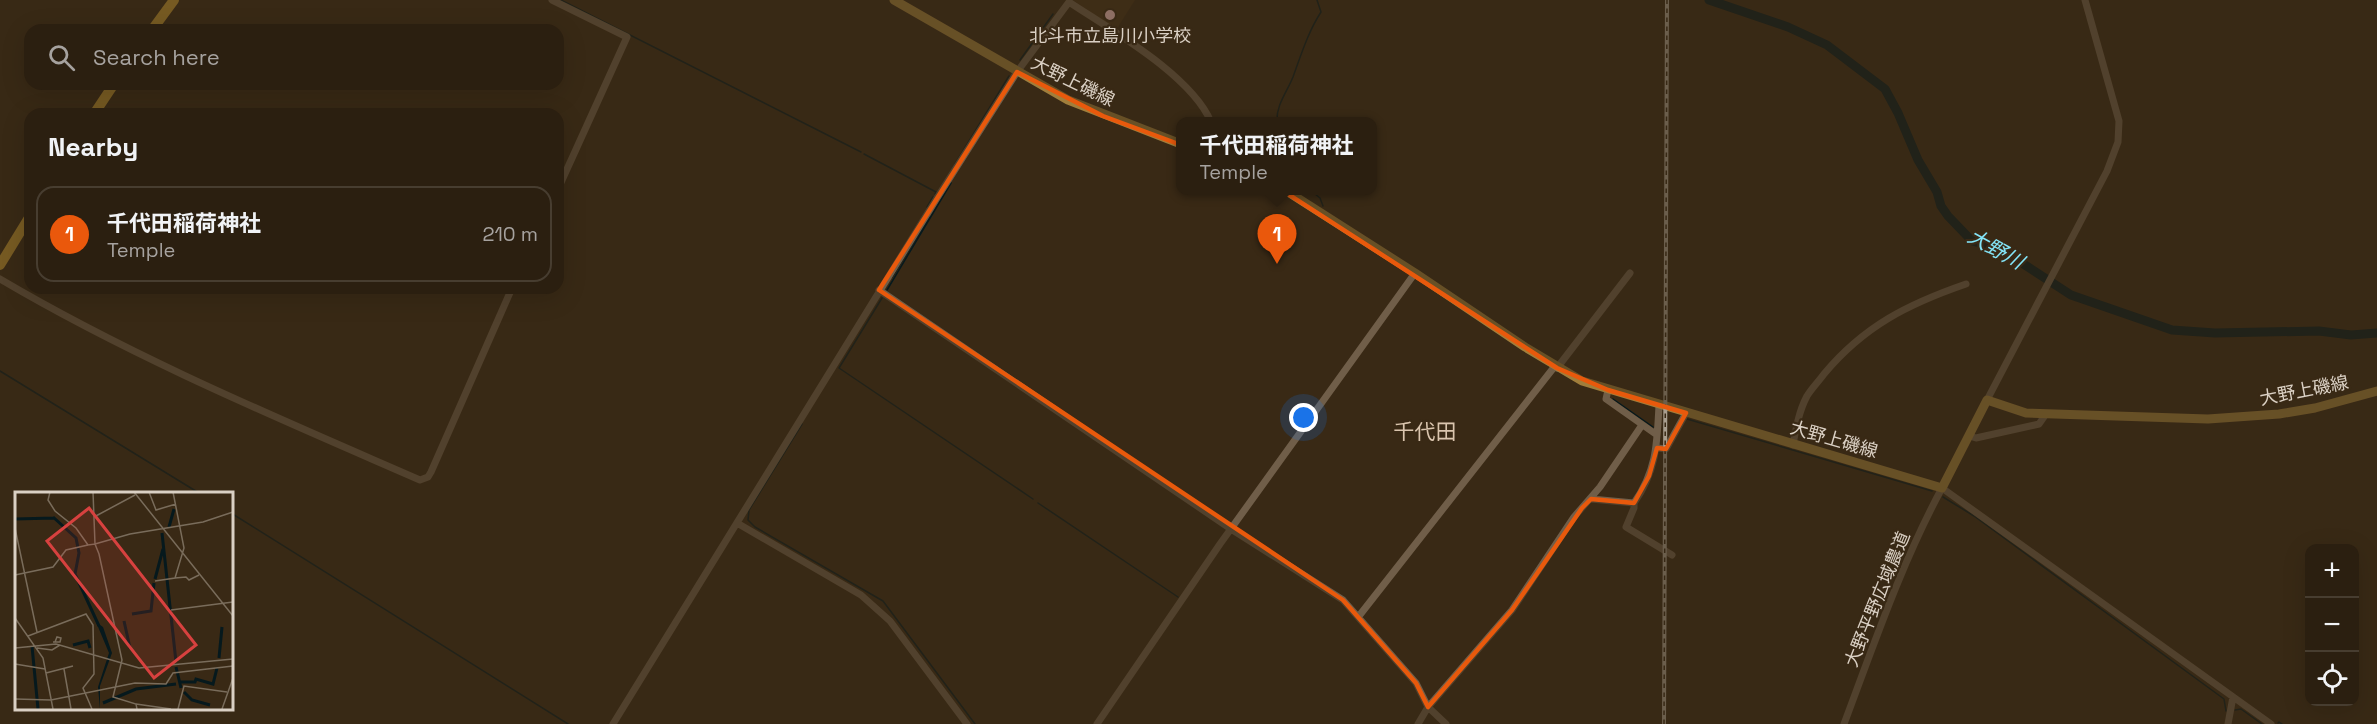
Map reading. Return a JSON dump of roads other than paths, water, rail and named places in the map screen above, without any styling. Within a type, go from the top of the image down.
[{"type":"highway","points":[[156,24],[170,5]]},
{"type":"highway","points":[[98,108],[110,90]]},
{"type":"highway","points":[[0,265],[24,226]]},
{"type":"main road","name":"大野上磯線","points":[[894,0],[1068,100],[1176,142]]},
{"type":"main road","name":"大野上磯線","points":[[1293,195],[1556,367],[1582,381],[1942,488]]},
{"type":"main road","name":"大野上磯線","points":[[1987,400],[2020,411],[2046,414],[2208,419],[2250,417],[2315,408],[2377,391]]},
{"type":"main road","points":[[1942,488],[1987,400]]},
{"type":"street","points":[[552,0],[627,37],[564,176]]},
{"type":"street","points":[[1987,400],[2107,171],[2120,130],[2117,108],[2085,0]]},
{"type":"street","points":[[613,724],[879,290],[1017,72],[1069,2],[1151,57],[1203,106],[1208,117]]},
{"type":"street","points":[[1097,724],[1231,529],[1415,273]]},
{"type":"street","points":[[1359,616],[1630,273]]},
{"type":"street","points":[[0,279],[24,292]]},
{"type":"street","points":[[1793,445],[1800,412],[1808,394],[1851,345],[1867,331],[1908,307],[1928,297],[1966,284]]},
{"type":"street","points":[[879,290],[1231,529],[1343,600],[1416,683],[1428,707],[1446,724]]},
{"type":"street","points":[[28,294],[132,350],[266,413],[420,480],[428,477],[431,472],[509,294]]},
{"type":"street","points":[[1608,390],[1606,399],[1657,435]]},
{"type":"street","points":[[1659,405],[1657,448],[1649,476],[1634,503],[1626,527],[1672,555]]},
{"type":"street","points":[[1657,448],[1666,449],[1686,413]]},
{"type":"street","points":[[1969,436],[1976,438],[2039,424],[2046,414]]},
{"type":"street","points":[[1418,724],[1428,707],[1512,610],[1574,517],[1591,499],[1642,425]]},
{"type":"street","points":[[1942,488],[2271,724]]},
{"type":"street","name":"大野平野広域農道","points":[[1844,724],[1924,521],[1942,488]]},
{"type":"street","points":[[1591,499],[1634,503]]},
{"type":"street","points":[[737,523],[861,595],[880,610],[967,724]]},
{"type":"street","points":[[2228,724],[2233,697]]},
{"type":"waterway","points":[[561,0],[861,152]]},
{"type":"waterway","points":[[1277,117],[1280,104],[1321,12],[1317,0]]},
{"type":"waterway","name":"大野川","points":[[1709,0],[1788,27],[1827,45],[1885,89],[1918,160],[1948,216],[1972,241],[1999,248],[2071,295],[2172,330],[2215,333],[2319,331],[2351,335],[2377,333]]},
{"type":"waterway","points":[[1020,60],[1053,14]]},
{"type":"waterway","points":[[955,164],[1009,76]]},
{"type":"waterway","points":[[864,154],[936,192],[935,194]]},
{"type":"waterway","points":[[887,290],[951,183]]},
{"type":"waterway","points":[[1316,195],[1323,206]]},
{"type":"waterway","points":[[927,207],[933,197]]},
{"type":"waterway","points":[[892,277],[929,217]]},
{"type":"waterway","points":[[882,298],[839,368],[1033,499]]},
{"type":"waterway","points":[[0,371],[197,492]]},
{"type":"waterway","points":[[1613,399],[1653,427]]},
{"type":"waterway","points":[[1687,419],[1932,491]]},
{"type":"waterway","points":[[802,424],[749,510],[748,520],[755,527],[883,601],[975,724]]},
{"type":"waterway","points":[[1943,497],[1974,516],[2224,699],[2226,711]]},
{"type":"waterway","points":[[1038,503],[1178,597]]},
{"type":"waterway","points":[[232,514],[568,724]]},
{"type":"waterway","points":[[2235,710],[2241,709],[2262,724]]},
{"type":"waterway","points":[[2278,723],[2282,724]]},
{"type":"railway","points":[[1664,724],[1667,0]]},
{"type":"place","name":"北斗市立島川小学校","points":[[1110,15]]},
{"type":"place","name":"千代田稲荷神社","points":[[1277,264]]},
{"type":"district","name":"千代田","points":[[1425,431]]}]
